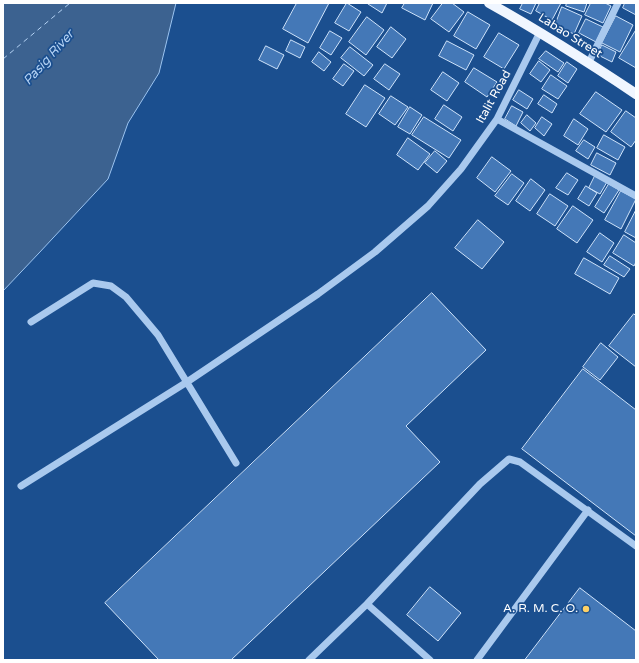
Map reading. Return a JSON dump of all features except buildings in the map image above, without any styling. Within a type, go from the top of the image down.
[{"type":"main road","name":"Labao Street","points":[[489,3],[589,62],[636,94]]},
{"type":"street","points":[[589,62],[618,3]]},
{"type":"street","name":"Italit Road","points":[[21,486],[187,382],[318,294],[375,252],[428,206],[460,169],[497,119],[540,32]]},
{"type":"street","points":[[497,119],[636,196]]},
{"type":"street","points":[[31,322],[94,283],[111,286],[126,297],[158,335],[236,463]]},
{"type":"street","points":[[309,660],[367,604],[480,484],[509,459],[520,462],[636,546]]},
{"type":"street","points":[[477,660],[588,510]]},
{"type":"street","points":[[367,604],[430,660]]},
{"type":"water","name":"Pasig River","points":[[3,3],[176,3],[159,73],[128,123],[108,179],[3,291]]},
{"type":"ferry route","points":[[3,59],[70,3]]},
{"type":"place","name":"A. R. M. C. O.","points":[[586,609]]}]
